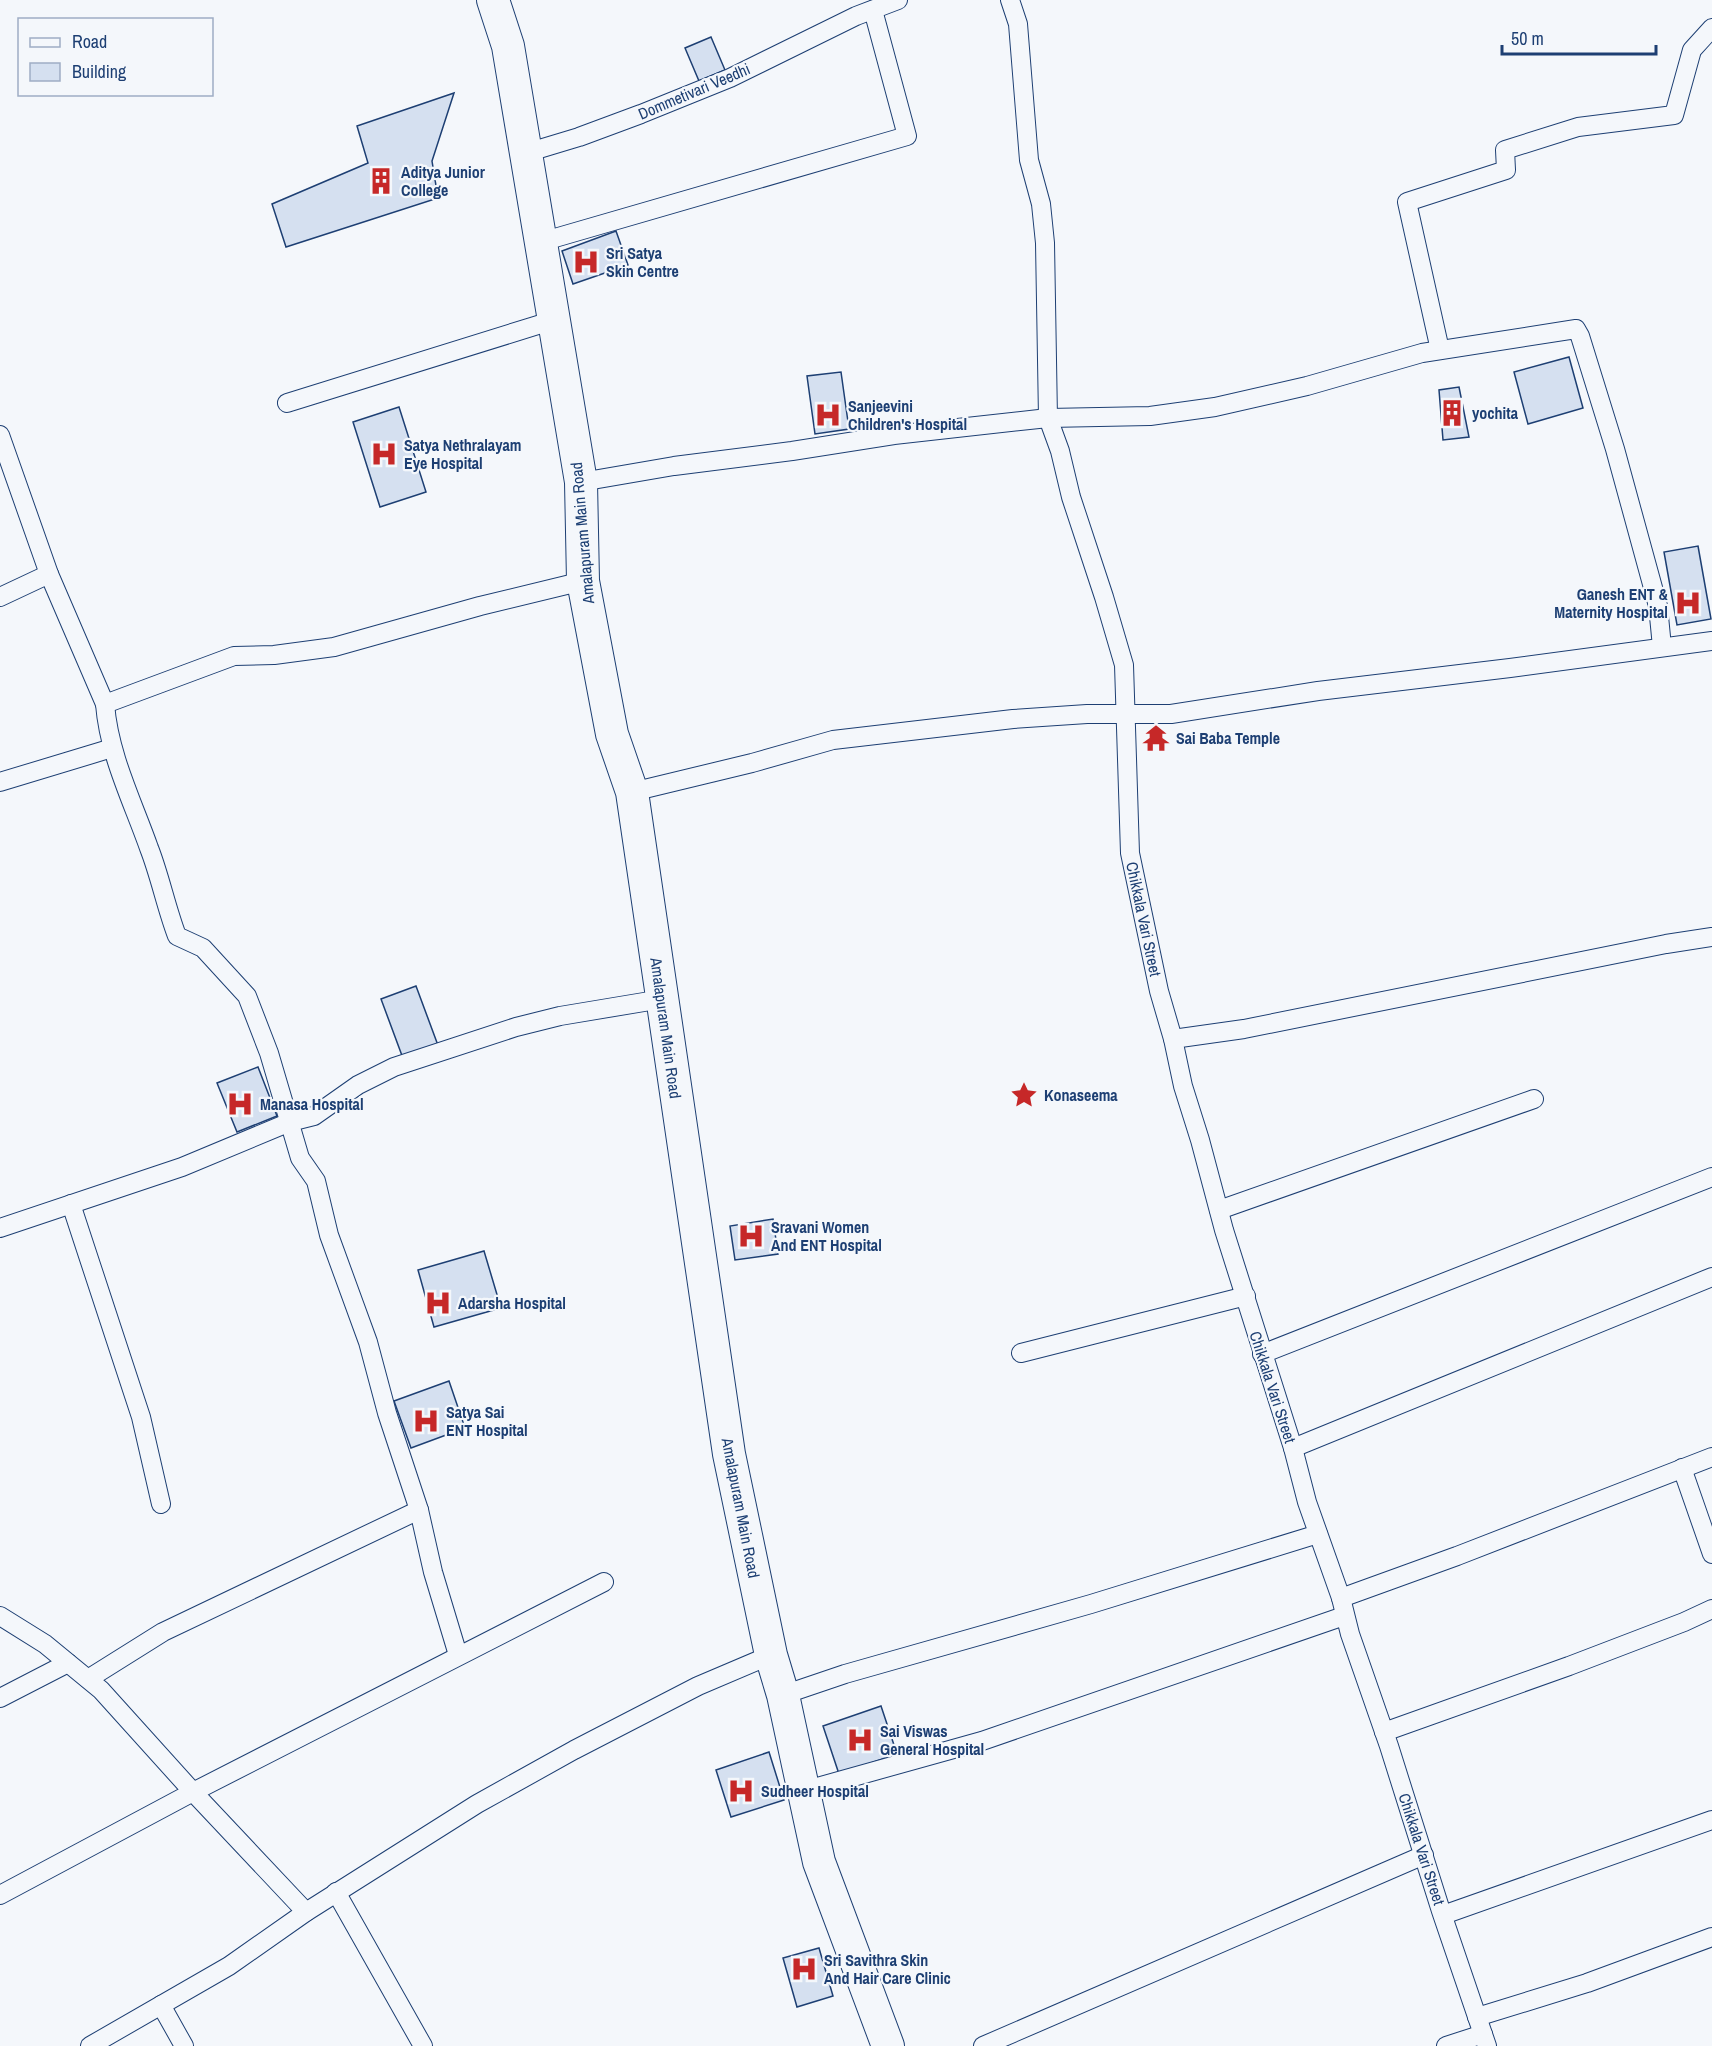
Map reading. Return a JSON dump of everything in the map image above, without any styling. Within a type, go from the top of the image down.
[{"type":"highway","name":"Amalapuram Main Road","points":[[493,0],[508,46],[581,482],[583,580],[612,734],[632,792],[729,1454],[771,1655],[783,1695],[819,1862],[888,2046]]},
{"type":"street","name":"Dommetivari Veedhi","points":[[526,153],[579,137],[730,78],[861,9],[898,0]]},
{"type":"street","name":"Chikkala Vari Street","points":[[1010,0],[1018,24],[1029,160],[1041,204],[1045,243],[1048,418],[1124,665],[1130,853],[1159,991],[1183,1086],[1262,1354],[1318,1534],[1482,2032]]},
{"type":"street","points":[[540,242],[907,136],[861,9]]},
{"type":"street","points":[[1440,350],[1407,202],[1506,170],[1505,150],[1578,128],[1674,115],[1692,50],[1712,28]]},
{"type":"street","points":[[287,403],[554,320]]},
{"type":"street","points":[[581,482],[674,466],[792,452],[894,435],[1048,418],[1150,416],[1215,407],[1307,386],[1422,353],[1576,329],[1615,448],[1658,606],[1662,647]]},
{"type":"street","points":[[0,435],[50,574],[105,704],[112,748],[150,850],[177,936],[203,948],[247,996],[269,1053],[300,1158],[316,1181],[329,1235],[368,1342],[387,1413],[419,1510],[433,1572],[458,1655]]},
{"type":"street","points":[[0,597],[50,574]]},
{"type":"street","points":[[105,704],[234,656],[274,656],[333,647],[583,580]]},
{"type":"street","points":[[632,792],[752,763],[833,740],[1012,718],[1126,713],[1171,714],[1318,691],[1712,641]]},
{"type":"street","points":[[0,782],[112,748]]},
{"type":"street","points":[[1173,1040],[1266,1024],[1655,946],[1712,937]]},
{"type":"street","points":[[0,1228],[182,1167],[290,1122],[314,1116],[358,1085],[394,1067],[538,1022],[611,1006],[662,999]]},
{"type":"street","points":[[1219,1210],[1533,1099]]},
{"type":"street","points":[[1262,1354],[1712,1177]]},
{"type":"street","points":[[71,1204],[141,1417],[161,1504]]},
{"type":"street","points":[[1293,1448],[1712,1277]]},
{"type":"street","points":[[1021,1353],[1246,1296]]},
{"type":"street","points":[[803,1791],[982,1741],[1343,1607],[1458,1557],[1712,1457]]},
{"type":"street","points":[[1682,1468],[1712,1554]]},
{"type":"street","points":[[88,1679],[163,1632],[419,1510]]},
{"type":"street","points":[[783,1695],[845,1674],[1091,1604],[1318,1534]]},
{"type":"street","points":[[0,1895],[193,1792],[604,1582]]},
{"type":"street","points":[[1384,1732],[1590,1658],[1712,1610]]},
{"type":"street","points":[[0,1616],[45,1644],[101,1690],[306,1912]]},
{"type":"street","points":[[90,2046],[229,1966],[306,1912],[477,1804],[574,1750],[698,1686],[771,1655]]},
{"type":"street","points":[[0,1698],[68,1663]]},
{"type":"street","points":[[1443,1915],[1712,1820]]},
{"type":"street","points":[[983,2046],[1424,1855]]},
{"type":"street","points":[[336,1893],[423,2046]]},
{"type":"street","points":[[1446,2046],[1482,2032],[1587,1983],[1712,1936]]},
{"type":"street","points":[[161,2005],[184,2046]]},
{"type":"building","points":[[711,37],[725,70],[699,81],[685,48]]},
{"type":"building","name":"Aditya Junior College","points":[[454,93],[432,161],[438,198],[286,247],[272,204],[368,163],[357,126]]},
{"type":"building","points":[[616,231],[628,265],[573,284],[562,251]]},
{"type":"building","points":[[1569,357],[1583,408],[1528,424],[1514,372]]},
{"type":"building","points":[[841,372],[849,429],[815,434],[807,376]]},
{"type":"building","name":"yochita","points":[[1459,387],[1469,437],[1443,440],[1439,390]]},
{"type":"building","points":[[399,407],[426,492],[380,507],[353,422]]},
{"type":"building","points":[[1698,546],[1711,619],[1677,625],[1664,552]]},
{"type":"building","points":[[416,986],[439,1048],[404,1061],[381,999]]},
{"type":"building","points":[[258,1067],[277,1116],[237,1132],[217,1083]]},
{"type":"building","points":[[773,1219],[778,1254],[735,1260],[730,1226]]},
{"type":"building","points":[[484,1251],[501,1308],[434,1327],[418,1270]]},
{"type":"building","points":[[449,1381],[465,1428],[411,1448],[394,1401]]},
{"type":"building","points":[[881,1706],[897,1754],[839,1774],[823,1726]]},
{"type":"building","points":[[769,1752],[784,1800],[731,1817],[716,1770]]},
{"type":"building","points":[[819,1948],[833,1996],[797,2007],[783,1958]]},
{"type":"place","name":"Aditya Junior College","points":[[381,181]]},
{"type":"place","name":"Sri Satya Skin Centre","points":[[586,262]]},
{"type":"place","name":"yochita","points":[[1452,413]]},
{"type":"place","name":"Sanjeevini Children's Hospital","points":[[828,415]]},
{"type":"place","name":"Satya Nethralayam Eye Hospital","points":[[384,454]]},
{"type":"place","name":"Ganesh ENT & Maternity Hospital","points":[[1688,603]]},
{"type":"place","name":"Sai Baba Temple","points":[[1156,738]]},
{"type":"place","name":"Konaseema","points":[[1024,1095]]},
{"type":"place","name":"Manasa Hospital","points":[[240,1104]]},
{"type":"place","name":"Sravani Women And ENT Hospital","points":[[751,1236]]},
{"type":"place","name":"Adarsha Hospital","points":[[438,1303]]},
{"type":"place","name":"Satya Sai ENT Hospital","points":[[426,1421]]},
{"type":"place","name":"Sai Viswas General Hospital","points":[[860,1740]]},
{"type":"place","name":"Sudheer Hospital","points":[[741,1791]]},
{"type":"place","name":"Sri Savithra Skin And Hair Care Clinic","points":[[804,1969]]}]
